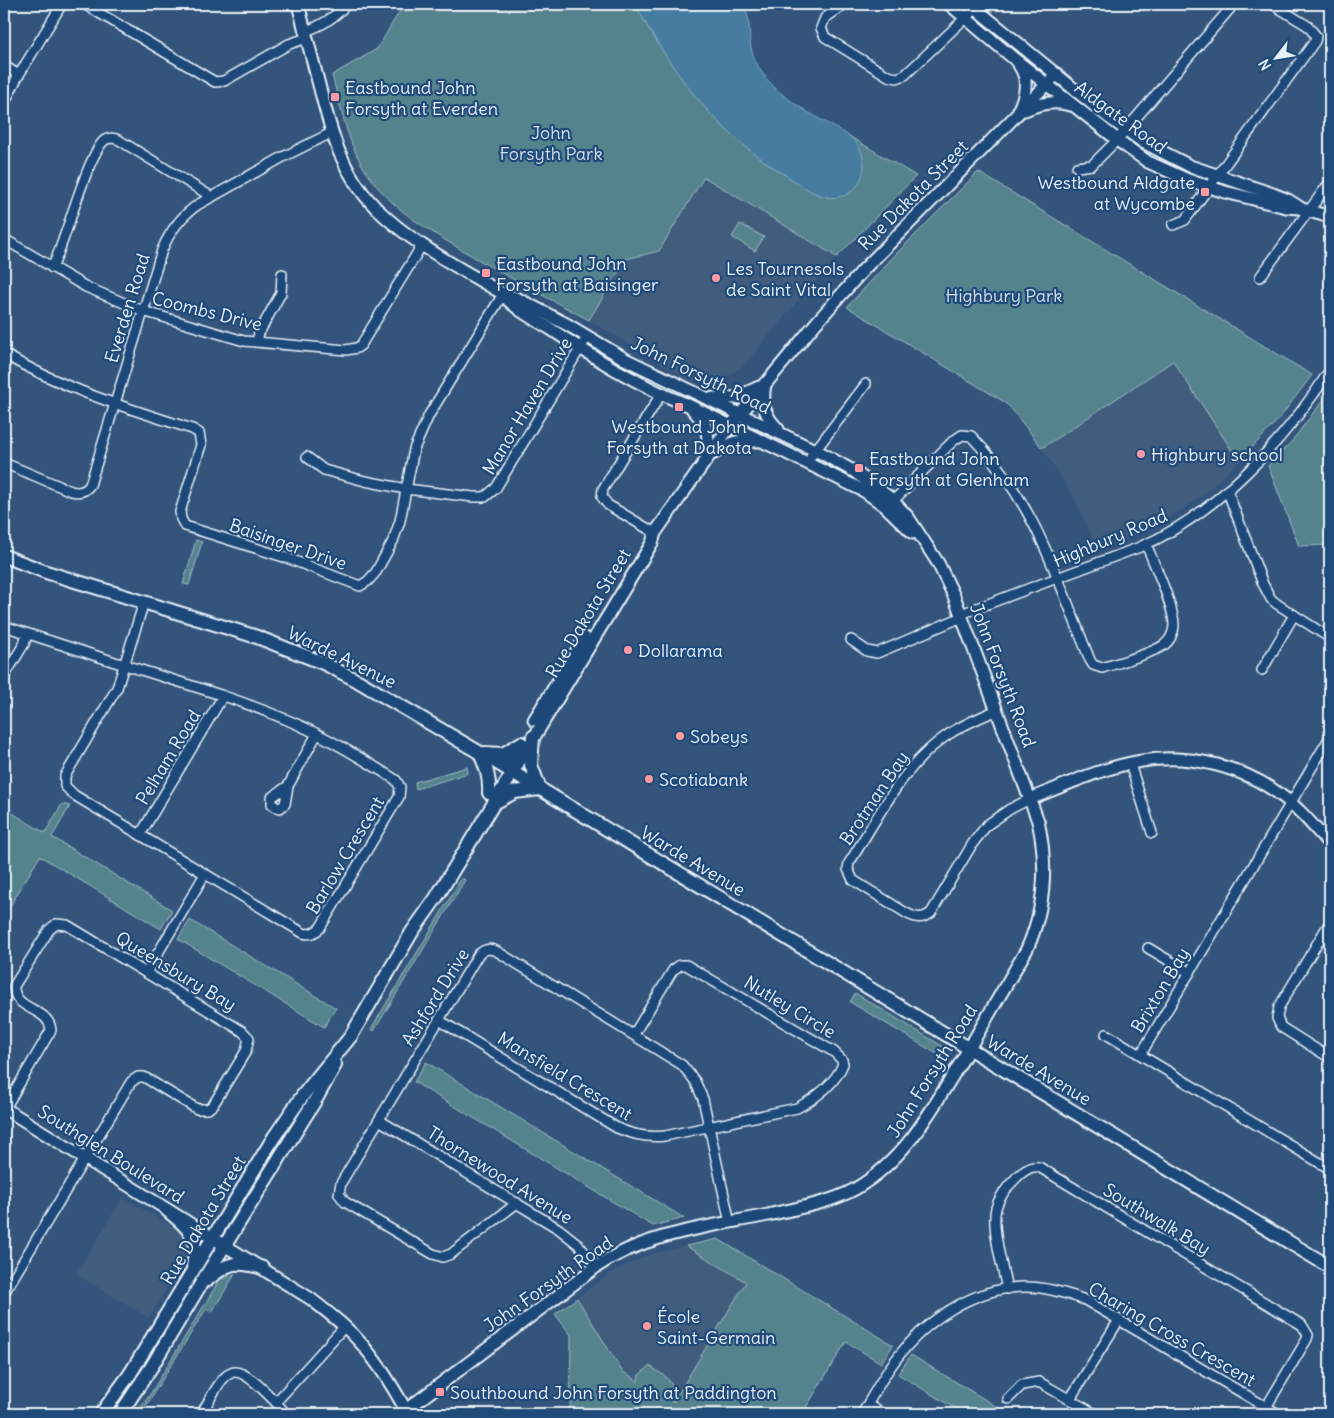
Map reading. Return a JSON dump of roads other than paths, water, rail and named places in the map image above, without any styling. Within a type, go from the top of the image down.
[{"type":"main road","name":"Warde Avenue","points":[[4,556],[46,572],[257,637],[323,663],[396,702],[1330,1267]]},
{"type":"main road","points":[[521,743],[504,754],[480,753],[488,771],[491,799],[515,792],[540,789],[531,765],[533,737]]},
{"type":"main road","name":"Rue Dakota Street","points":[[120,1414],[142,1383],[224,1246],[316,1099],[333,1070],[342,1049],[419,923],[452,856],[509,770]]},
{"type":"main road","name":"Rue Dakota Street","points":[[101,1414],[130,1374],[274,1137],[303,1095],[342,1049]]},
{"type":"main road","points":[[167,1210],[187,1228],[194,1238],[196,1250],[191,1274]]},
{"type":"main road","points":[[199,1287],[230,1264],[243,1263],[263,1268]]},
{"type":"street","points":[[4,104],[19,75],[62,4]]},
{"type":"street","points":[[84,4],[215,82],[224,81],[306,34],[333,18],[347,4]]},
{"type":"street","name":"John Forsyth Road","points":[[298,4],[331,134],[343,161],[361,191],[393,223],[422,245],[503,294],[516,298],[624,359],[785,436],[813,453],[855,472],[877,487],[912,533],[920,537],[938,563],[962,615],[1038,821],[1043,843],[1045,866],[1040,915],[1027,949],[916,1135],[902,1152],[868,1181],[853,1190],[826,1201],[651,1240],[623,1251],[596,1267],[407,1412]]},
{"type":"street","points":[[845,4],[825,18],[821,28],[823,33],[828,39],[893,78],[905,75],[972,9]]},
{"type":"street","name":"Aldgate Road","points":[[949,4],[972,9],[1057,74],[1107,116],[1121,135]]},
{"type":"street","points":[[1077,167],[1092,165],[1121,135],[1234,4]]},
{"type":"street","points":[[1173,225],[1185,220],[1315,41],[1316,36],[1308,26],[1272,4]]},
{"type":"street","name":"Aldgate Road","points":[[972,9],[1016,60],[1076,107],[1121,135],[1190,166],[1214,182],[1288,200],[1304,209],[1330,217]]},
{"type":"street","points":[[1016,60],[1025,77],[1026,85],[1023,101],[1017,114]]},
{"type":"street","points":[[4,66],[19,75]]},
{"type":"street","name":"Rue Dakota Street","points":[[509,770],[521,743],[632,560],[646,540],[655,533],[740,414],[865,268],[1057,74]]},
{"type":"street","points":[[1017,114],[1047,102],[1064,103],[1076,107]]},
{"type":"street","name":"Everden Road","points":[[4,463],[70,491],[84,491],[90,485],[162,250],[172,230],[190,210],[283,156],[331,134]]},
{"type":"street","points":[[52,268],[90,165],[101,144],[107,139],[115,138],[119,140],[212,197]]},
{"type":"street","points":[[1260,277],[1304,209],[1330,182]]},
{"type":"street","name":"Coombs Drive","points":[[4,239],[97,293],[143,312],[231,338],[346,350],[357,348],[361,345],[422,245]]},
{"type":"street","points":[[257,342],[259,333],[281,293],[282,274]]},
{"type":"street","name":"John Forsyth Road","points":[[503,294],[512,305],[580,349],[661,394],[763,441],[890,504]]},
{"type":"street","name":"Baisinger Drive","points":[[4,354],[60,384],[115,405],[192,429],[198,433],[201,445],[180,512],[185,526],[287,558],[356,585],[365,584],[388,552],[400,521],[414,449],[429,415],[503,294]]},
{"type":"street","name":"Manor Haven Drive","points":[[307,457],[324,470],[406,489],[477,497],[492,493],[587,337]]},
{"type":"street","name":"Highbury Road","points":[[851,640],[867,651],[877,653],[962,615],[1146,544],[1172,532],[1227,490],[1275,442],[1303,408],[1330,370]]},
{"type":"street","points":[[704,397],[735,398],[747,394],[765,383]]},
{"type":"street","points":[[765,383],[765,412],[785,436]]},
{"type":"street","points":[[813,453],[866,384]]},
{"type":"street","name":"John Forsyth Road","points":[[655,533],[608,505],[602,497],[603,489],[661,394]]},
{"type":"street","points":[[688,405],[706,426],[708,444],[705,461]]},
{"type":"street","points":[[890,504],[953,441],[962,435],[971,436],[990,456],[1017,493],[1045,546],[1093,665],[1102,668],[1156,649],[1169,641],[1174,627],[1174,619],[1146,544]]},
{"type":"street","points":[[705,461],[722,447],[734,442],[763,441]]},
{"type":"street","points":[[1227,490],[1263,584],[1271,598],[1277,604],[1330,638]]},
{"type":"street","name":"Rue Dakota Street","points":[[509,770],[533,737],[652,543],[655,533]]},
{"type":"street","name":"Barlow Crescent","points":[[4,626],[27,634],[125,665],[223,696],[279,716],[318,734],[396,780],[401,791],[399,797],[320,928],[312,933],[303,933],[70,793],[64,782],[66,774],[112,698],[125,665],[144,602]]},
{"type":"street","points":[[1262,670],[1294,615]]},
{"type":"street","points":[[4,677],[24,644],[27,634]]},
{"type":"street","name":"Pelham Road","points":[[140,835],[223,696]]},
{"type":"street","name":"Brotman Bay","points":[[997,710],[947,735],[914,765],[894,791],[849,863],[850,874],[853,880],[906,913],[914,917],[926,917],[931,913],[973,843],[987,825],[1010,808],[1030,799]]},
{"type":"street","points":[[288,786],[318,734]]},
{"type":"street","name":"Brixton Bay","points":[[1330,737],[1141,1054],[1330,1169]]},
{"type":"street","points":[[1030,799],[1096,774],[1130,764],[1142,761],[1182,759],[1218,765],[1267,786],[1291,804],[1330,845]]},
{"type":"street","points":[[1130,764],[1152,833]]},
{"type":"street","points":[[146,973],[205,874]]},
{"type":"street","points":[[1330,922],[1279,1007],[1277,1018],[1281,1027],[1330,1058]]},
{"type":"street","name":"Queensbury Bay","points":[[4,1109],[50,1030],[47,1018],[20,1002],[15,996],[14,989],[52,926],[60,923],[67,925],[242,1030],[249,1038],[248,1048],[213,1105],[208,1109],[197,1108],[144,1077],[138,1077],[133,1080],[85,1158]]},
{"type":"street","points":[[1148,948],[1190,972]]},
{"type":"street","name":"Ashford Drive","points":[[517,1204],[451,1254],[443,1257],[433,1254],[345,1202],[339,1194],[341,1183],[478,955],[488,949],[498,952],[682,1064],[691,1075],[703,1099],[730,1223]]},
{"type":"street","name":"Nutley Circle","points":[[634,1034],[673,970],[680,965],[686,966],[834,1052],[842,1060],[841,1069],[831,1081],[812,1099],[797,1108],[709,1127]]},
{"type":"street","name":"Mansfield Crescent","points":[[439,1020],[623,1131],[641,1136],[658,1137],[709,1127]]},
{"type":"street","points":[[1106,1034],[1141,1054]]},
{"type":"street","name":"Southglen Boulevard","points":[[4,1109],[311,1299],[344,1326],[375,1361],[407,1412]]},
{"type":"street","name":"Thornewood Avenue","points":[[379,1120],[569,1236],[587,1254],[596,1267]]},
{"type":"street","points":[[4,1293],[85,1158]]},
{"type":"street","name":"Southwalk Bay","points":[[1007,1290],[995,1226],[996,1208],[1004,1193],[1017,1177],[1029,1168],[1039,1166],[1302,1325],[1308,1335],[1307,1338],[1264,1411]]},
{"type":"street","name":"Charing Cross Crescent","points":[[862,1414],[895,1360],[927,1326],[958,1305],[982,1295],[1024,1287],[1062,1292],[1086,1300],[1264,1411],[1278,1414]]},
{"type":"street","points":[[1070,1399],[1119,1320]]},
{"type":"street","points":[[276,1402],[344,1326]]},
{"type":"street","points":[[202,1414],[224,1378],[236,1372],[244,1375],[276,1402],[286,1414]]},
{"type":"street","points":[[1008,1399],[1022,1385],[1033,1382],[1046,1385],[1095,1414]]},
{"type":"street","points":[[868,1405],[883,1414]]},
{"type":"place","name":"Eastbound John Forsyth at Everden","points":[[335,97]]},
{"type":"place","name":"Westbound Aldgate at Wycombe","points":[[1205,192]]},
{"type":"place","name":"Eastbound John Forsyth at Baisinger","points":[[486,273]]},
{"type":"place","name":"Les Tournesols de Saint Vital","points":[[716,278]]},
{"type":"place","name":"Westbound John Forsyth at Dakota","points":[[679,407]]},
{"type":"place","name":"Highbury school","points":[[1141,454]]},
{"type":"place","name":"Eastbound John Forsyth at Glenham","points":[[859,468]]},
{"type":"place","name":"Dollarama","points":[[628,650]]},
{"type":"place","name":"Sobeys","points":[[680,736]]},
{"type":"place","name":"Scotiabank","points":[[649,779]]},
{"type":"place","name":"École Saint-Germain","points":[[647,1326]]},
{"type":"place","name":"Southbound John Forsyth at Paddington","points":[[440,1392]]},
{"type":"park label","name":"John Forsyth Park","points":[[551,142]]},
{"type":"park label","name":"Highbury Park","points":[[1004,295]]}]
